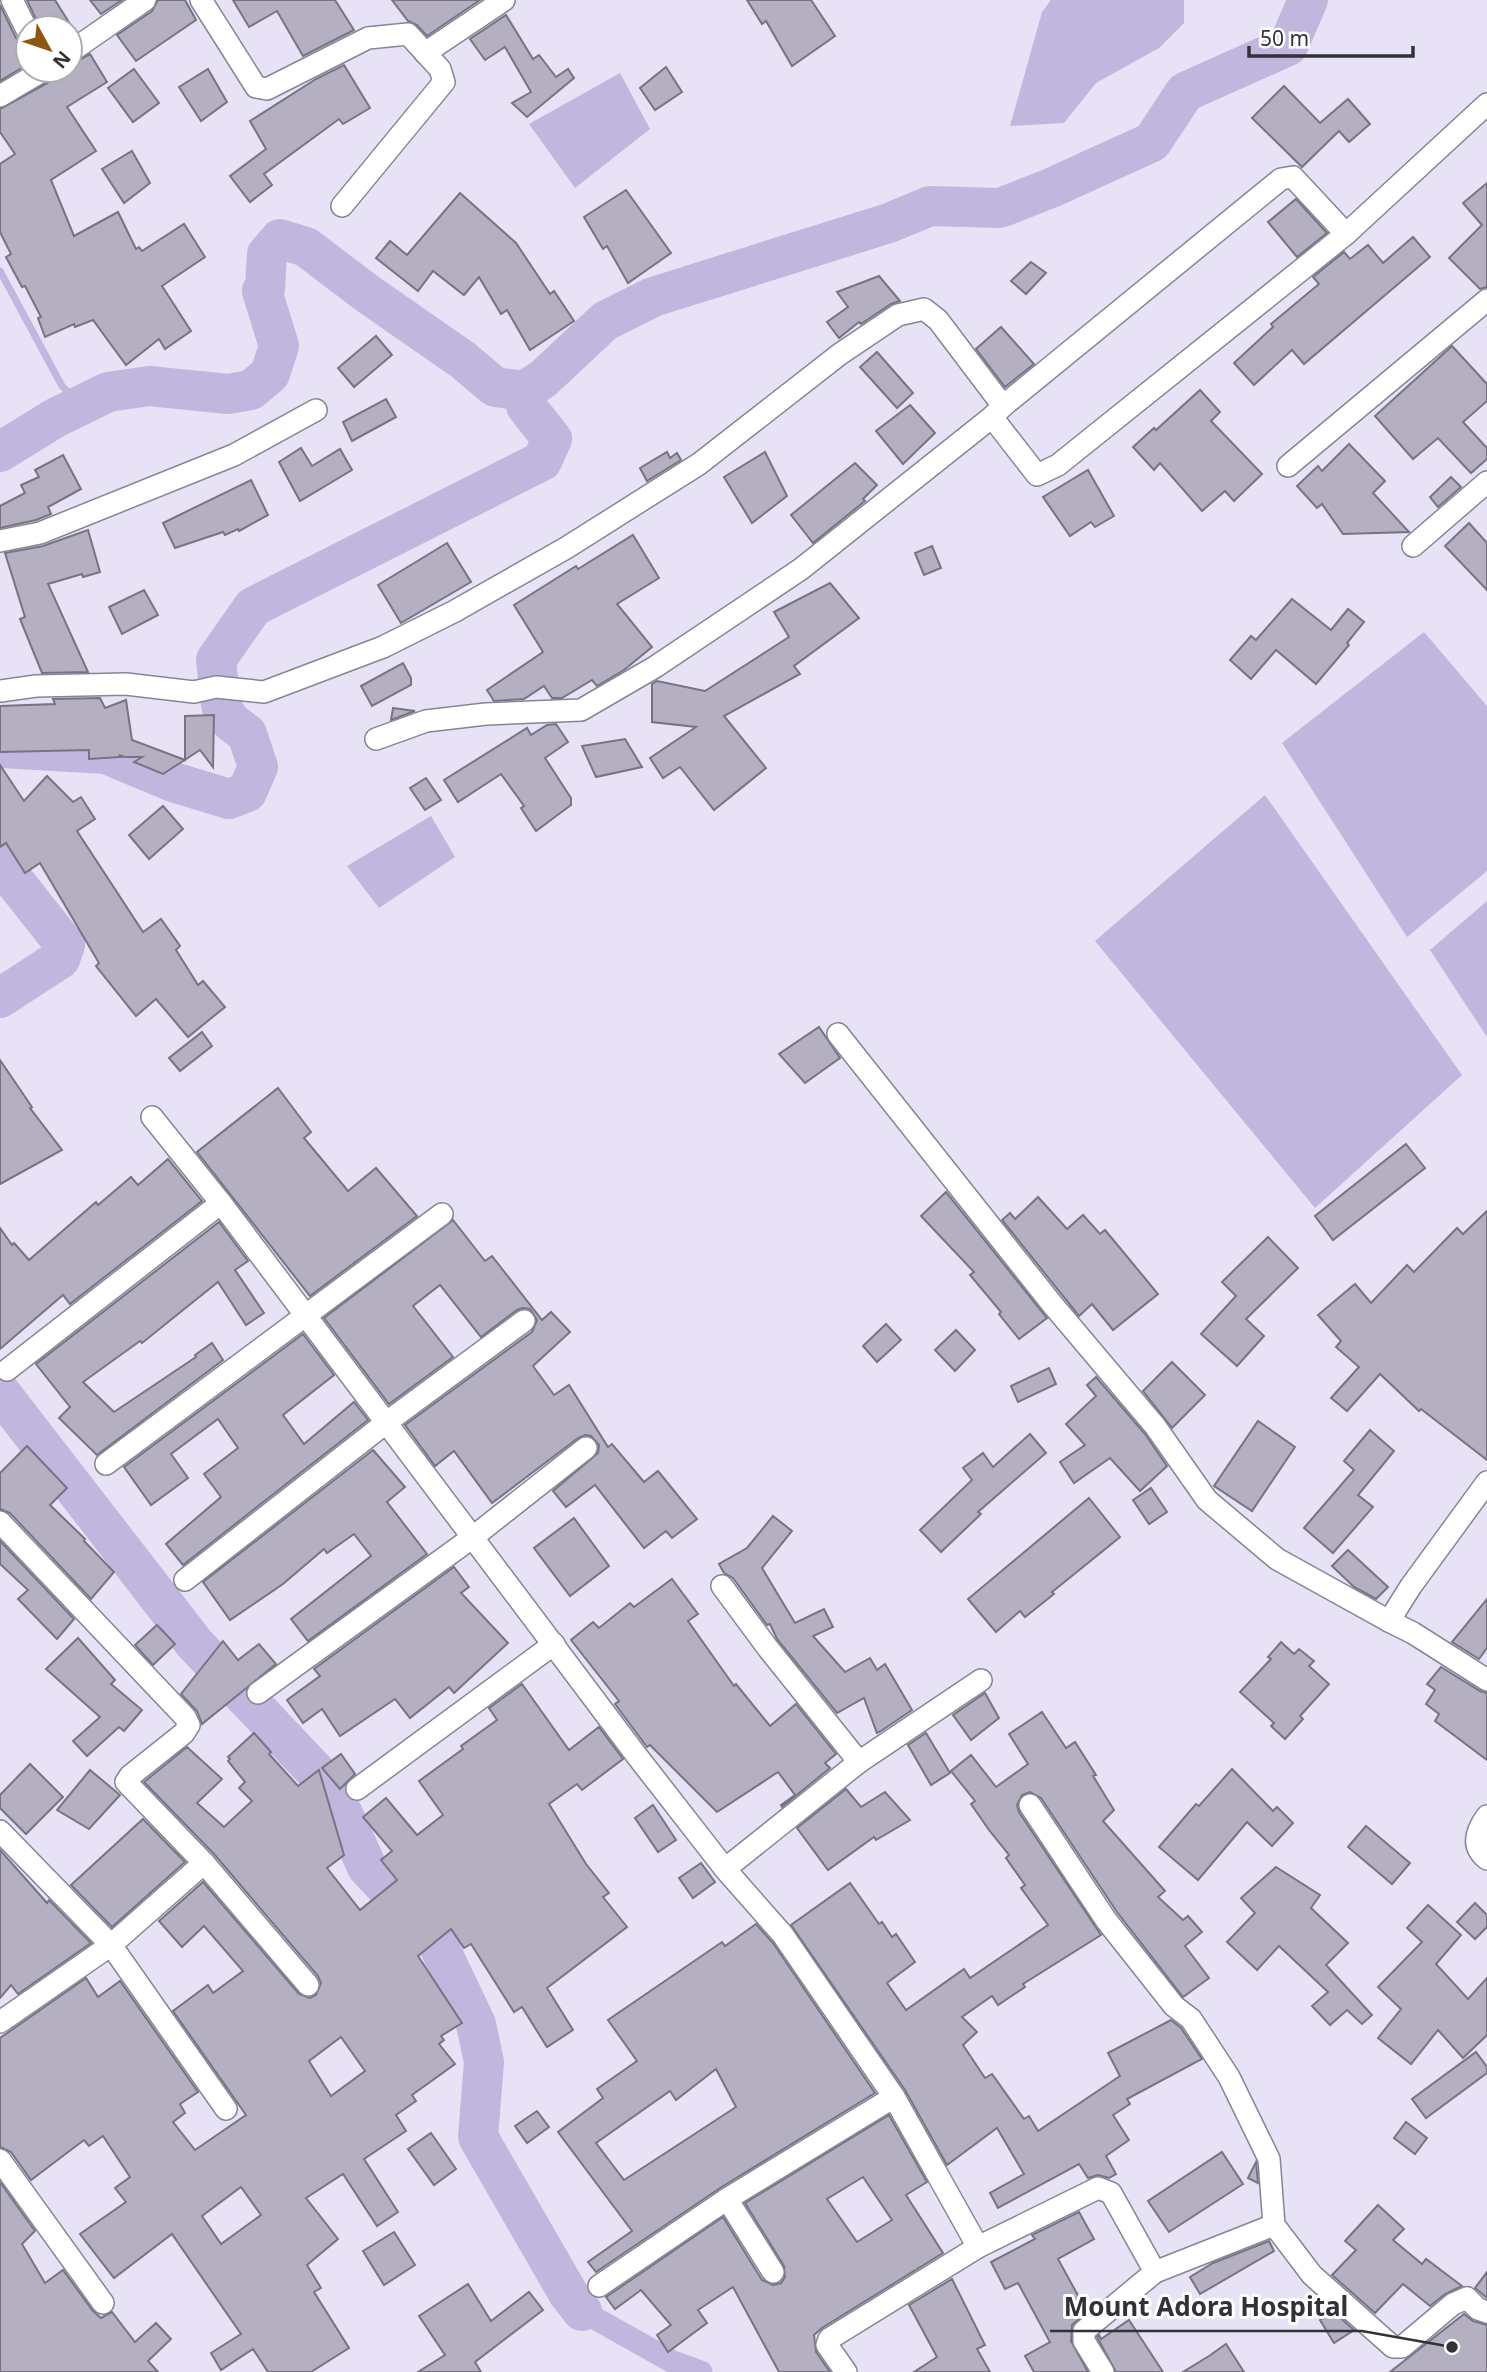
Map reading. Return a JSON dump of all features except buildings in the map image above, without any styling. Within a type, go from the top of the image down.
[{"type":"street","points":[[84,42],[145,0]]},
{"type":"street","points":[[201,0],[256,87],[267,89],[368,38],[408,34],[440,69],[444,82],[342,206]]},
{"type":"street","points":[[425,53],[504,0]]},
{"type":"street","points":[[0,96],[20,84]]},
{"type":"street","points":[[0,691],[36,686],[126,684],[194,692],[216,687],[264,692],[383,647],[455,611],[566,548],[699,464],[841,354],[898,315],[924,309],[937,320],[1037,475],[1058,465],[1346,234],[1487,104]]},
{"type":"street","points":[[376,739],[426,721],[486,713],[581,710],[655,667],[801,569],[1281,179],[1293,177],[1346,234]]},
{"type":"street","points":[[1288,467],[1487,300]]},
{"type":"street","points":[[0,541],[40,533],[234,455],[316,410]]},
{"type":"street","points":[[1413,546],[1487,482]]},
{"type":"street","points":[[838,1034],[1052,1304],[1155,1426],[1207,1500],[1277,1559],[1413,1633],[1487,1680]]},
{"type":"street","points":[[152,1117],[306,1314],[725,1869],[783,1935],[894,2097],[978,2247]]},
{"type":"street","points":[[7,1370],[221,1203]]},
{"type":"street","points":[[106,1464],[442,1214]]},
{"type":"street","points":[[186,1580],[387,1422],[524,1321]]},
{"type":"street","points":[[258,1693],[473,1537],[586,1448]]},
{"type":"street","points":[[1389,1621],[1410,1586],[1487,1482]]},
{"type":"street","points":[[0,1522],[185,1717],[189,1725],[184,1733],[130,1776],[126,1783],[204,1864],[309,1985]]},
{"type":"street","points":[[722,1586],[859,1762]]},
{"type":"street","points":[[357,1790],[554,1644]]},
{"type":"street","points":[[725,1869],[859,1762],[981,1680]]},
{"type":"street","points":[[1030,1805],[1106,1920],[1174,2007],[1191,2019],[1229,2077],[1269,2159],[1274,2225],[1312,2275],[1394,2347],[1402,2347],[1453,2305],[1466,2298],[1478,2309],[1487,2312]]},
{"type":"street","points":[[1487,1816],[1477,1829],[1476,1843],[1481,1854],[1487,1859]]},
{"type":"street","points":[[0,1830],[111,1945],[226,2109]]},
{"type":"street","points":[[0,2022],[111,1945],[204,1864]]},
{"type":"street","points":[[599,2286],[727,2199],[894,2097]]},
{"type":"street","points":[[0,2160],[103,2303]]},
{"type":"street","points":[[846,2372],[827,2345],[829,2339],[978,2247],[1098,2188],[1111,2193],[1155,2272]]},
{"type":"street","points":[[727,2199],[772,2272]]},
{"type":"street","points":[[1103,2372],[1084,2342],[1084,2331],[1155,2272],[1274,2225]]},
{"type":"shaded area","points":[[1051,0],[1184,0],[1184,23],[1159,48],[1096,83],[1064,123],[1010,126],[1042,12]]},
{"type":"shaded area","points":[[620,73],[650,129],[575,188],[529,124]]},
{"type":"shaded area","points":[[1424,632],[1487,706],[1487,871],[1407,937],[1282,743]]},
{"type":"shaded area","points":[[1265,795],[1462,1075],[1315,1208],[1095,941]]},
{"type":"shaded area","points":[[431,816],[455,857],[379,908],[347,866]]},
{"type":"shaded area","points":[[1487,901],[1487,1037],[1430,950]]},
{"type":"waterway","points":[[0,452],[55,418],[108,392],[149,386],[228,394],[251,390],[270,374],[279,346],[262,291],[265,288],[267,254],[280,239],[306,247],[463,360],[495,387],[524,391],[543,379],[605,321],[653,297],[889,223],[930,206],[1000,208],[1152,142],[1185,92],[1288,46],[1308,0]]},
{"type":"waterway","points":[[0,271],[62,386],[82,405]]},
{"type":"waterway","points":[[0,748],[106,754],[173,782],[229,799],[247,792],[258,767],[247,734],[230,721],[221,705],[216,660],[253,607],[542,461],[552,439],[526,406],[524,391]]},
{"type":"waterway","points":[[0,863],[65,945],[60,959],[0,998]]},
{"type":"waterway","points":[[0,1392],[195,1644],[317,1773],[343,1814],[367,1867],[436,1940],[476,2024],[484,2062],[478,2137],[568,2293],[582,2311]]},
{"type":"waterway","points":[[582,2311],[673,2362],[701,2372]]},
{"type":"place","name":"Mount Adora Hospital","points":[[1452,2347]]}]
